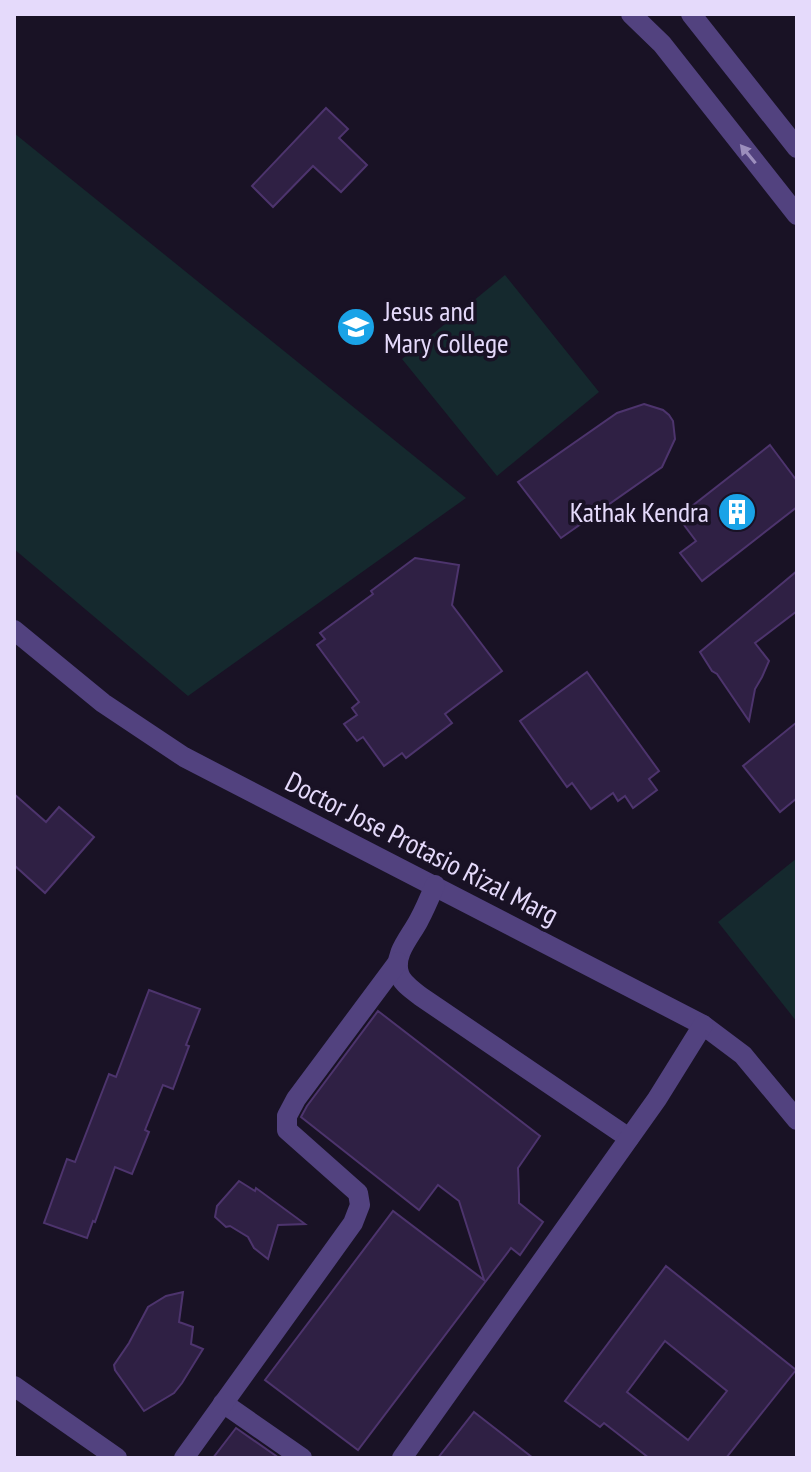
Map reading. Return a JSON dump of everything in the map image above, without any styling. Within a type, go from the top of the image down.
[{"type":"street","points":[[691,14],[797,148]]},
{"type":"street","points":[[636,15],[797,215]]},
{"type":"street","name":"Doctor Jose Protasio Rizal Marg","points":[[14,630],[103,703],[184,757],[703,1025],[743,1055],[797,1120]]},
{"type":"street","points":[[435,885],[420,919],[401,950],[399,974],[406,985],[629,1138]]},
{"type":"street","points":[[184,1458],[353,1223],[360,1205],[358,1193],[287,1130],[287,1116],[296,1099],[398,962]]},
{"type":"street","points":[[402,1458],[663,1090],[703,1025]]},
{"type":"street","points":[[14,1386],[117,1458]]},
{"type":"street","points":[[223,1403],[302,1458]]},
{"type":"green space","points":[[14,133],[466,498],[188,696],[14,549]]},
{"type":"green space","points":[[505,275],[599,392],[497,476],[402,359]]},
{"type":"green space","points":[[797,858],[797,1022],[718,922]]},
{"type":"building","points":[[326,108],[348,129],[339,138],[367,165],[341,192],[313,166],[273,207],[252,186]]},
{"type":"building","points":[[644,404],[663,410],[673,421],[675,439],[662,467],[561,538],[518,482],[617,413]]},
{"type":"building","name":"Kathak Kendra","points":[[770,445],[797,481],[797,507],[702,581],[680,553],[696,541],[678,517]]},
{"type":"building","points":[[415,558],[459,565],[452,605],[502,671],[445,714],[452,723],[406,758],[402,753],[384,766],[363,737],[357,741],[344,724],[357,715],[352,708],[359,702],[317,645],[325,639],[320,633]]},
{"type":"building","points":[[797,571],[797,611],[755,643],[769,661],[755,689],[749,721],[700,652]]},
{"type":"building","points":[[587,672],[659,771],[649,779],[657,790],[633,808],[625,796],[618,801],[613,793],[591,809],[572,783],[567,787],[520,721]]},
{"type":"building","points":[[797,722],[797,798],[780,812],[743,766]]},
{"type":"building","points":[[14,794],[46,822],[59,807],[94,837],[45,893],[14,865]]},
{"type":"building","points":[[149,990],[200,1009],[173,1089],[163,1085],[132,1174],[115,1167],[87,1238],[44,1223],[67,1159],[75,1162],[109,1074],[116,1077]]},
{"type":"building","points":[[378,1011],[540,1136],[518,1168],[519,1203],[543,1222],[520,1255],[511,1248],[358,1450],[265,1380],[393,1211],[484,1280],[459,1201],[438,1185],[419,1210],[301,1117]]},
{"type":"building","points":[[239,1181],[255,1191],[256,1188],[305,1224],[278,1225],[268,1259],[254,1248],[248,1237],[230,1226],[226,1227],[215,1217],[217,1206]]},
{"type":"building","points":[[666,1266],[796,1370],[726,1458],[649,1458],[604,1423],[600,1427],[565,1401]],"holes":[[[665,1341],[727,1391],[688,1440],[627,1392]]]},
{"type":"building","points":[[183,1292],[179,1322],[193,1327],[191,1344],[203,1349],[174,1393],[144,1411],[114,1365],[148,1307],[166,1296]]},
{"type":"building","points":[[474,1412],[533,1458],[438,1458]]},
{"type":"building","points":[[236,1428],[279,1458],[213,1458]]},
{"type":"place","name":"Jesus and Mary College","points":[[356,327]]},
{"type":"place","name":"Kathak Kendra","points":[[737,512]]}]
